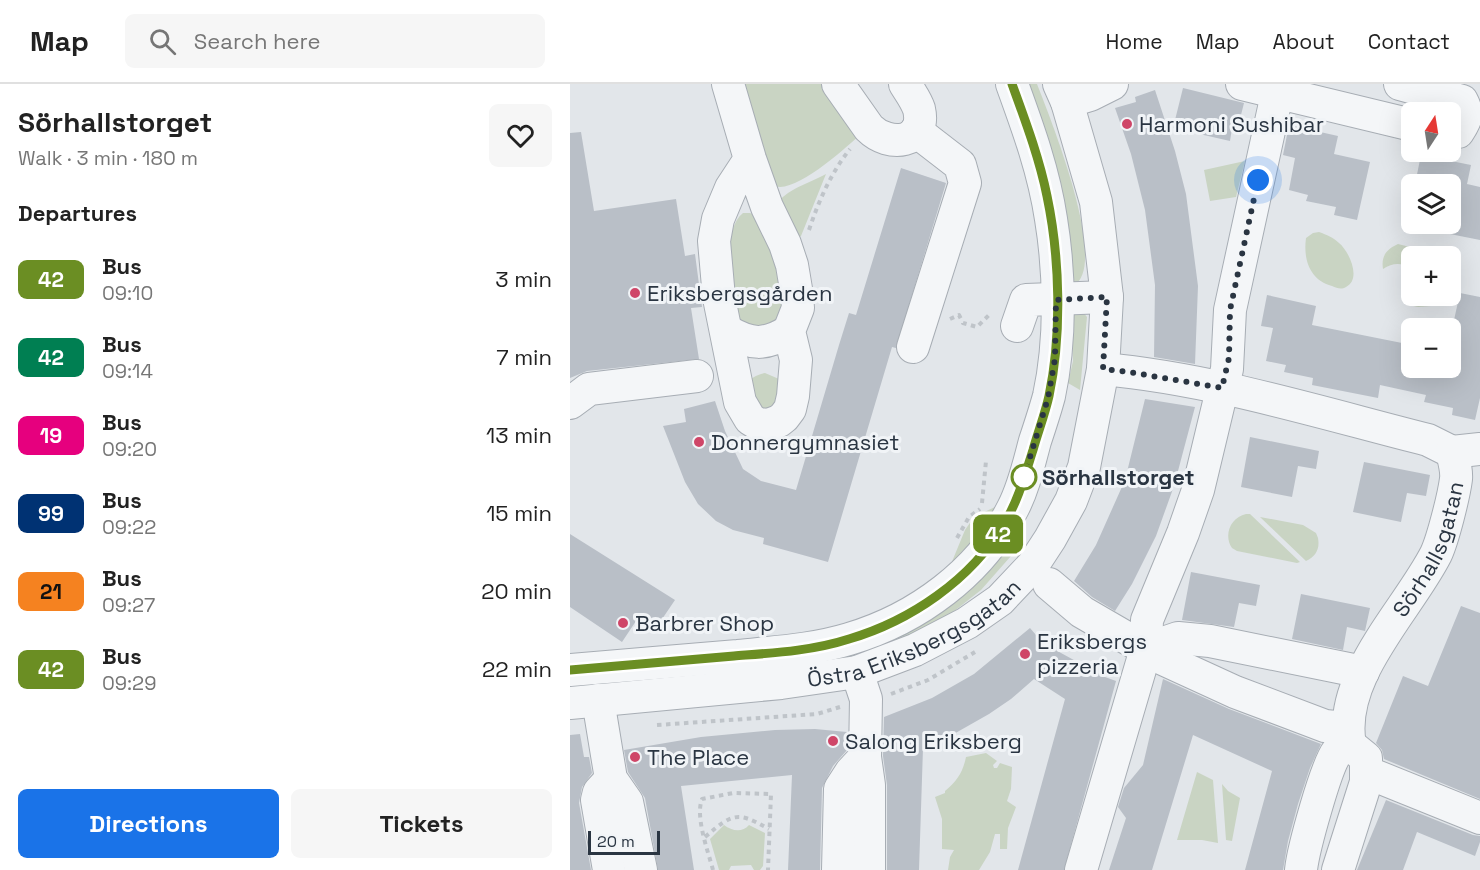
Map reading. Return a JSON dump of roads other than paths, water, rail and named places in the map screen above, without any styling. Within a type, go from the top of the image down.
[{"type":"street","points":[[727,330],[741,339],[759,343],[777,339],[789,331],[798,308],[792,265],[785,244],[767,207],[750,159],[728,84]]},
{"type":"street","points":[[838,84],[869,128],[875,134],[896,142],[916,131],[920,117],[918,107],[905,84]]},
{"type":"street","name":"Östra Eriksbergsgatan","points":[[570,670],[785,651],[828,645],[850,639],[912,612],[945,589],[982,554],[1004,525],[1015,505],[1048,398],[1055,359],[1054,239],[1047,196],[1036,155],[1012,84]]},
{"type":"street","points":[[1063,93],[1089,95],[1112,84]]},
{"type":"street","points":[[1400,84],[1462,101],[1467,110],[1466,121],[1461,128]]},
{"type":"street","points":[[1081,870],[1146,649],[1147,620],[1198,490],[1229,358],[1230,310],[1258,87],[1401,122]]},
{"type":"street","name":"Östra Eriksbergsgatan","points":[[584,702],[781,683],[857,672],[915,650],[967,623],[1000,600],[1033,565],[1071,501],[1084,467],[1103,369],[1107,297],[1096,202],[1063,93]]},
{"type":"street","points":[[916,131],[960,165],[965,183],[916,340]]},
{"type":"street","points":[[750,159],[731,188],[718,219],[714,241],[719,298],[740,402],[750,418],[758,424],[768,425],[779,422],[790,409],[796,360],[789,331]]},
{"type":"street","points":[[1005,319],[1026,300],[1107,297]]},
{"type":"street","name":"Sörhallsgatan","points":[[1103,369],[1222,388],[1428,440],[1467,465],[1436,552],[1363,672],[1352,697],[1348,737]]},
{"type":"street","points":[[570,403],[589,389],[697,376]]},
{"type":"street","points":[[1048,584],[1082,612],[1163,659],[1235,692],[1348,737],[1366,758],[1366,782],[1338,870]]},
{"type":"street","points":[[1146,649],[1178,638],[1210,641],[1363,672]]},
{"type":"street","points":[[857,672],[866,699],[865,757],[869,785],[869,870]]},
{"type":"street","points":[[584,702],[611,779],[627,802],[640,870]]},
{"type":"street","points":[[1301,870],[1331,762],[1348,737]]},
{"type":"street","points":[[838,870],[840,789],[865,757]]},
{"type":"street","points":[[1366,772],[1480,818]]},
{"type":"street","points":[[609,870],[597,800],[599,792],[611,779]]},
{"type":"place","name":"Harmoni Sushibar","points":[[1127,124]]},
{"type":"place","name":"Eriksbergsgården","points":[[635,293]]},
{"type":"place","name":"Donnergymnasiet","points":[[699,442]]},
{"type":"place","name":"Sörhallstorget","points":[[1024,477]]},
{"type":"place","name":"Barbrer Shop","points":[[623,623]]},
{"type":"place","name":"Eriksbergs pizzeria","points":[[1025,654]]},
{"type":"place","name":"Salong Eriksberg","points":[[833,741]]},
{"type":"place","name":"The Place","points":[[635,757]]}]
